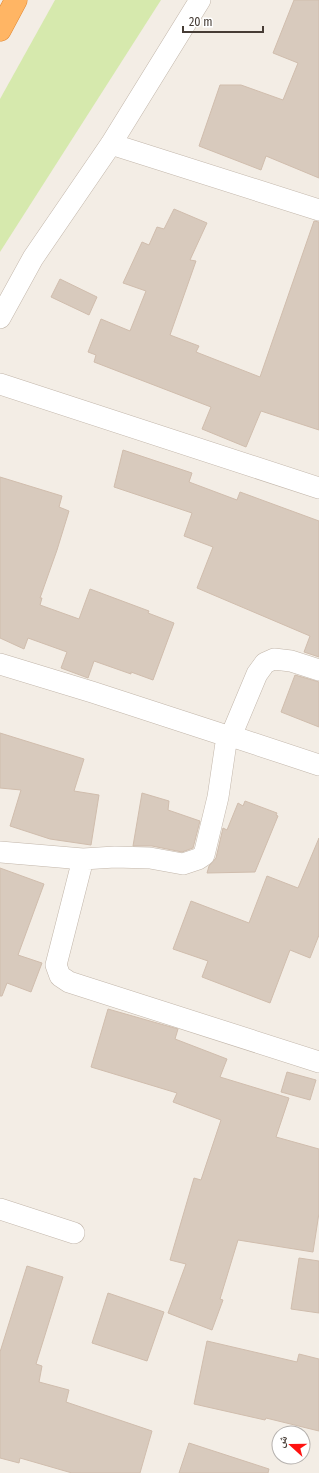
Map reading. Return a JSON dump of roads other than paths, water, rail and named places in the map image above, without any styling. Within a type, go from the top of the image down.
[{"type":"highway","points":[[0,30],[16,0]]},
{"type":"street","points":[[0,318],[33,258],[111,144],[200,0]]},
{"type":"street","points":[[111,144],[319,210]]},
{"type":"street","points":[[0,384],[319,488]]},
{"type":"street","points":[[0,852],[83,859],[115,857],[150,858],[183,864],[198,860],[204,855],[218,797],[229,736],[257,674],[265,663],[274,659],[291,661],[319,670]]},
{"type":"street","points":[[0,664],[319,765]]},
{"type":"street","points":[[83,859],[56,965],[60,976],[69,982],[319,1062]]},
{"type":"street","points":[[0,1209],[74,1234]]}]
